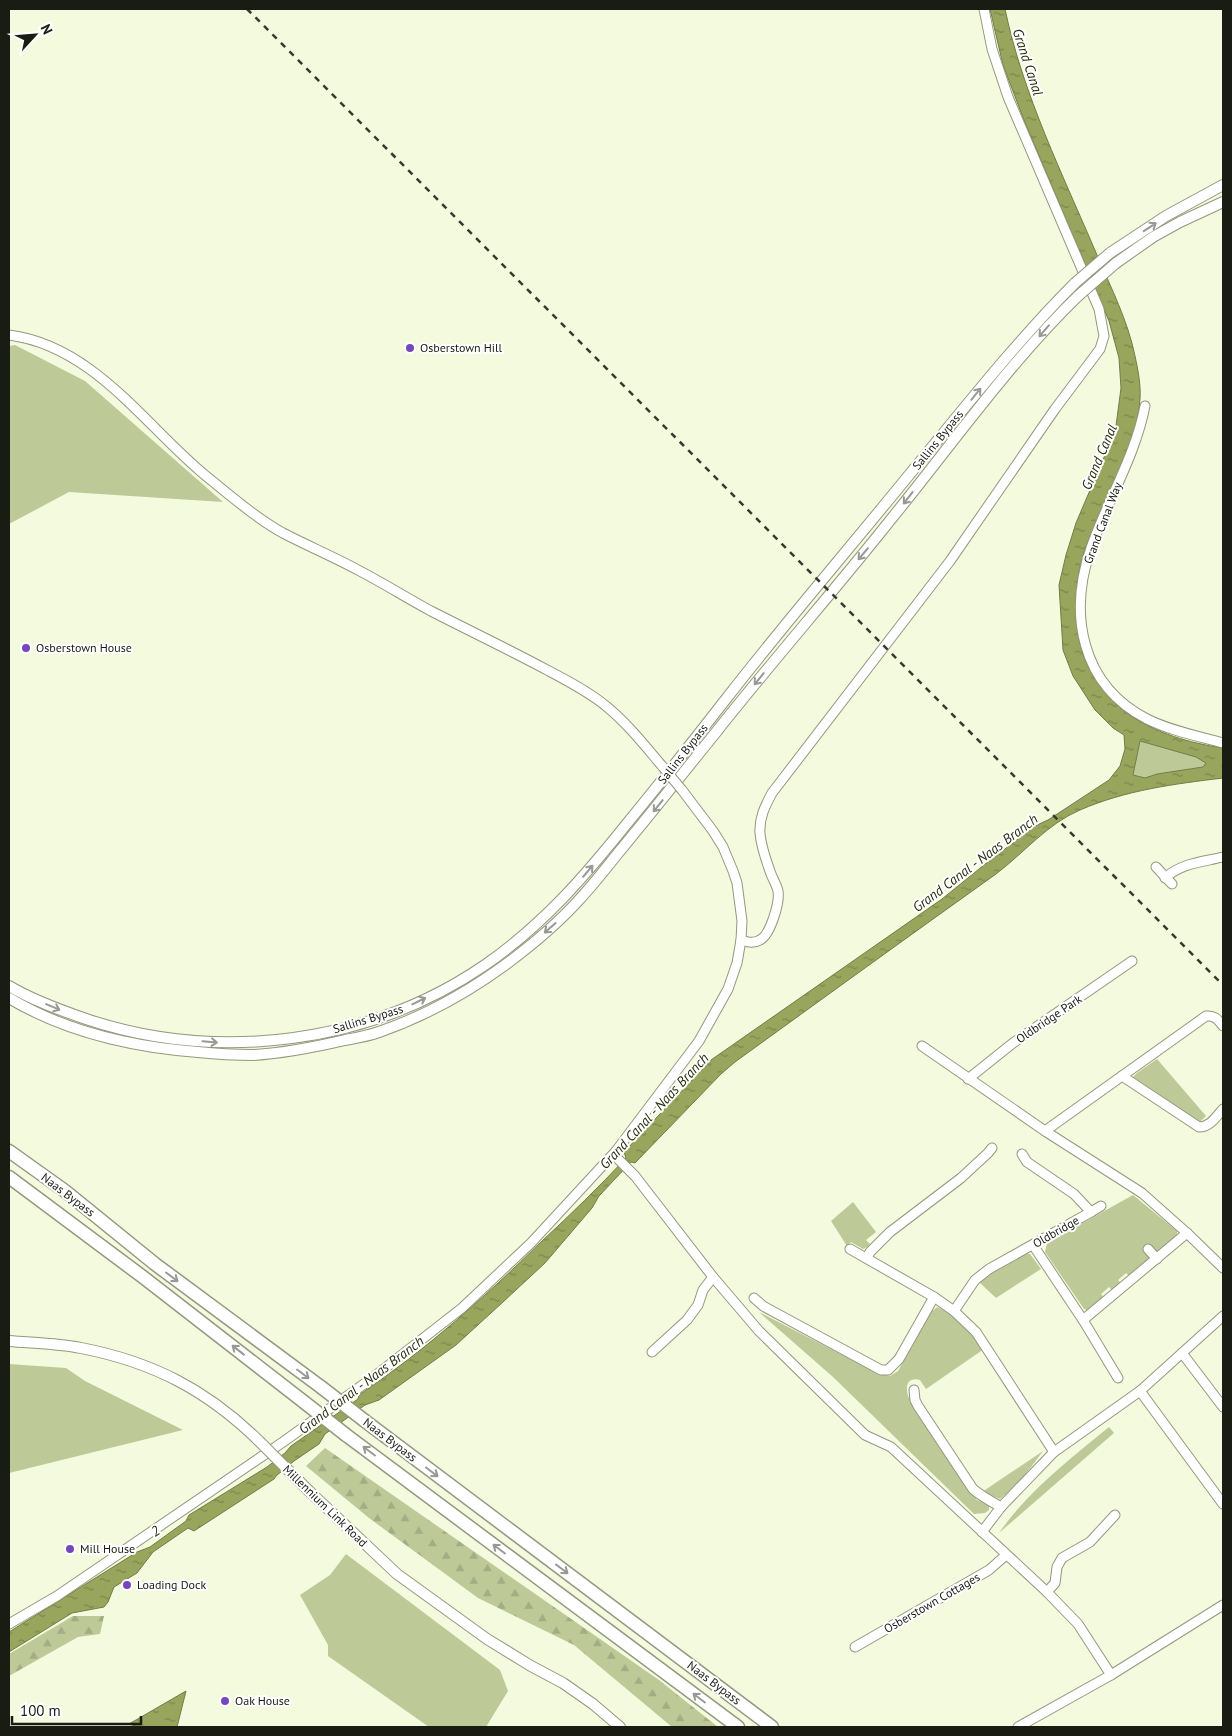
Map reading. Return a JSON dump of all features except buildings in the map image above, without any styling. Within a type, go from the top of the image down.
[{"type":"highway","points":[[9,1144],[155,1264]]},
{"type":"highway","name":"Naas Bypass","points":[[9,1151],[65,1191],[155,1264],[772,1727]]},
{"type":"highway","name":"Naas Bypass","points":[[9,1177],[143,1277],[346,1434],[738,1727]]},
{"type":"highway","points":[[9,1185],[143,1277]]},
{"type":"main road","name":"Sallins Bypass","points":[[9,986],[62,1011],[105,1025],[146,1035],[223,1043],[277,1040],[349,1027],[407,1007],[447,988],[484,965],[536,925],[586,875],[773,640],[1014,347],[1048,309],[1075,282],[1110,254],[1166,216],[1223,186]]},
{"type":"main road","name":"Sallins Bypass","points":[[9,998],[53,1020],[98,1036],[126,1043],[160,1049],[252,1055],[300,1050],[375,1033],[423,1014],[509,962],[578,902],[894,516],[958,433],[1060,313],[1116,263],[1153,237],[1223,202]]},
{"type":"main road","name":"Millennium Link Road","points":[[9,1341],[80,1347],[126,1358],[153,1368],[186,1384],[235,1418],[397,1574],[487,1639],[531,1666],[564,1683],[620,1727]]},
{"type":"street","points":[[741,940],[752,943],[762,940],[770,926],[776,908],[779,892],[762,848],[760,833],[760,822],[772,793],[950,561],[1054,409],[1100,349],[1104,336],[1099,309],[1008,97],[992,49],[984,9]]},
{"type":"street","points":[[9,335],[21,336],[49,346],[74,359],[103,379],[204,474],[253,513],[282,532],[527,659],[586,692],[606,706],[635,733],[713,831],[730,862],[737,883],[742,921],[738,963],[728,989],[699,1041],[617,1154],[531,1243],[462,1308],[371,1379],[57,1596],[9,1624]]},
{"type":"street","name":"Grand Canal Way","points":[[1145,406],[1135,444],[1098,529],[1084,572],[1081,621],[1085,643],[1098,676],[1112,694],[1129,707],[1147,719],[1179,732],[1223,743]]},
{"type":"street","points":[[1156,867],[1168,881],[1173,870],[1182,866],[1223,857]]},
{"type":"street","name":"Oldbridge Park","points":[[968,1078],[1013,1043],[1132,961]]},
{"type":"street","points":[[1045,1131],[1206,1016],[1211,1015],[1223,1026]]},
{"type":"street","points":[[922,1046],[1045,1131],[1142,1193],[1223,1268]]},
{"type":"street","points":[[1122,1076],[1199,1126],[1204,1127],[1210,1124],[1223,1109]]},
{"type":"street","points":[[867,1258],[870,1252],[890,1232],[961,1178],[992,1148]]},
{"type":"street","points":[[617,1154],[713,1277],[759,1331],[865,1435],[891,1447],[1046,1592],[1078,1624],[1111,1676]]},
{"type":"street","name":"Oldbridge","points":[[954,1311],[975,1280],[989,1269],[1091,1212],[1074,1194],[1027,1162],[1022,1154]]},
{"type":"street","points":[[1091,1212],[1101,1206]]},
{"type":"street","points":[[1083,1320],[1187,1233]]},
{"type":"street","points":[[1033,1245],[1083,1320],[1118,1378]]},
{"type":"street","points":[[850,1249],[934,1296],[954,1311],[976,1332],[1054,1452]]},
{"type":"street","points":[[1148,1249],[1157,1259]]},
{"type":"street","points":[[652,1352],[686,1320],[698,1305],[703,1290],[713,1277]]},
{"type":"street","points":[[754,1298],[763,1306],[881,1370],[888,1370],[899,1360],[934,1296]]},
{"type":"street","points":[[982,1532],[1001,1507],[1054,1452],[1140,1391],[1223,1316]]},
{"type":"street","points":[[1182,1353],[1223,1407]]},
{"type":"street","points":[[914,1390],[918,1406],[973,1489],[981,1496],[1001,1507]]},
{"type":"street","points":[[1140,1391],[1223,1504]]},
{"type":"street","points":[[1046,1592],[1055,1583],[1057,1567],[1062,1558],[1090,1542],[1115,1515]]},
{"type":"street","name":"Osberstown Cottages","points":[[855,1647],[989,1570],[1006,1555]]},
{"type":"street","points":[[1018,1727],[1111,1676],[1223,1605]]},
{"type":"green space","points":[[15,345],[85,381],[223,502],[69,492],[9,524],[9,346]]},
{"type":"green space","points":[[1140,741],[1196,757],[1207,763],[1203,767],[1157,774],[1145,778],[1133,775]]},
{"type":"green space","points":[[1157,1059],[1206,1116],[1200,1122],[1133,1077]]},
{"type":"green space","points":[[1133,1195],[1177,1231],[1177,1237],[1158,1254],[1150,1244],[1144,1248],[1152,1258],[1130,1277],[1126,1273],[1118,1280],[1122,1284],[1113,1291],[1109,1287],[1101,1294],[1105,1299],[1090,1311],[1084,1309],[1045,1252],[1047,1243]]},
{"type":"green space","points":[[853,1202],[876,1232],[866,1240],[870,1244],[863,1249],[851,1242],[847,1246],[831,1221]]},
{"type":"green space","points":[[1026,1254],[1030,1254],[1041,1269],[996,1298],[980,1283],[987,1275]]},
{"type":"green space","points":[[937,1307],[951,1314],[964,1325],[984,1349],[926,1389],[920,1380],[910,1381],[907,1385],[908,1396],[977,1500],[989,1504],[989,1510],[985,1513],[974,1514],[833,1377],[759,1312],[850,1359],[890,1376],[898,1371],[930,1313]]},
{"type":"green space","points":[[9,1364],[66,1368],[85,1381],[183,1430],[9,1473]]},
{"type":"green space","points":[[1109,1427],[1114,1433],[999,1533],[1036,1489]]},
{"type":"green space","points":[[325,1448],[659,1680],[718,1727],[672,1727],[574,1645],[478,1598],[369,1518],[306,1466]]},
{"type":"green space","points":[[1043,1451],[1018,1483],[1000,1499],[982,1492]]},
{"type":"green space","points":[[346,1554],[500,1670],[508,1691],[486,1727],[429,1727],[328,1656],[328,1645],[300,1595],[330,1575]]},
{"type":"green space","points":[[73,1616],[104,1616],[100,1634],[78,1637],[9,1676],[9,1654]]},
{"type":"water","points":[[990,9],[1005,9],[1022,72],[1033,104],[1124,317],[1132,343],[1139,378],[1140,399],[1133,437],[1118,476],[1092,531],[1079,570],[1076,613],[1078,634],[1085,660],[1097,682],[1112,700],[1130,715],[1151,727],[1173,736],[1223,748],[1223,778],[1168,785],[1115,797],[1080,810],[1057,823],[996,874],[721,1074],[635,1163],[631,1162],[599,1196],[592,1208],[545,1263],[456,1345],[379,1400],[365,1405],[325,1434],[319,1444],[294,1461],[274,1479],[194,1531],[188,1528],[153,1552],[137,1573],[114,1587],[104,1607],[72,1613],[9,1652],[9,1632],[137,1552],[150,1547],[186,1521],[189,1515],[267,1467],[291,1446],[358,1399],[359,1395],[408,1360],[454,1322],[498,1283],[606,1179],[626,1158],[624,1152],[711,1060],[942,899],[1035,826],[1048,820],[1109,780],[1120,766],[1125,749],[1124,735],[1113,728],[1095,710],[1073,676],[1063,650],[1059,585],[1076,523],[1116,426],[1121,388],[1119,358],[1109,321],[1024,120],[1003,65]],"holes":[[[1140,741],[1196,757],[1206,763],[1203,767],[1157,774],[1145,778],[1133,775]]]},
{"type":"water","points":[[186,1691],[177,1727],[139,1727],[129,1724]]},
{"type":"railway","points":[[247,9],[1223,985]]},
{"type":"place","name":"Osberstown Hill","points":[[410,348]]},
{"type":"place","name":"Osberstown House","points":[[26,648]]},
{"type":"place","name":"Mill House","points":[[70,1549]]},
{"type":"place","name":"Loading Dock","points":[[127,1585]]},
{"type":"place","name":"Oak House","points":[[225,1701]]},
{"type":"water label","name":"Grand Canal","points":[[1028,62]]},
{"type":"water label","name":"Grand Canal","points":[[1099,457]]},
{"type":"water label","name":"Grand Canal - Naas Branch","points":[[975,863]]},
{"type":"water label","name":"Grand Canal - Naas Branch","points":[[654,1111]]},
{"type":"water label","name":"Grand Canal - Naas Branch","points":[[361,1385]]},
{"type":"water label","name":"2","points":[[155,1531]]}]
